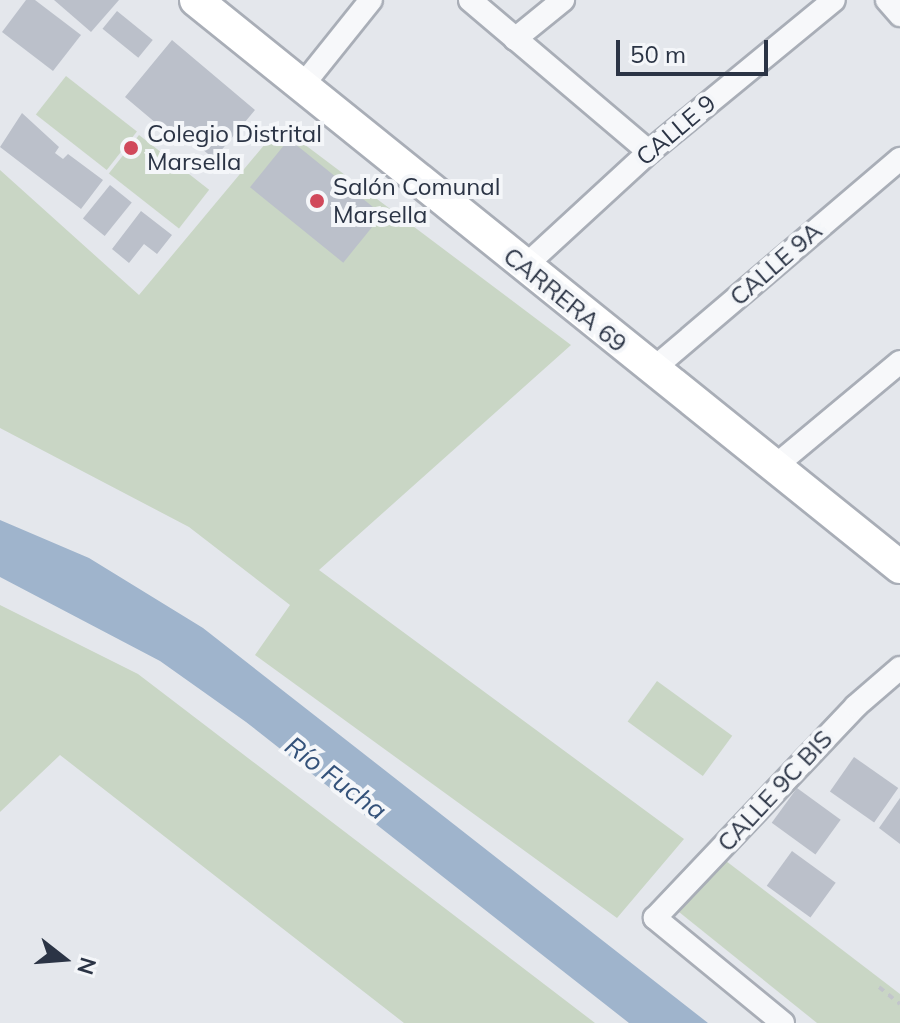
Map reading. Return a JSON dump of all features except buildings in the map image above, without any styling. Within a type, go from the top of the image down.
[{"type":"street","name":"CARRERA 69","points":[[196,0],[652,370],[898,563]]},
{"type":"street","points":[[302,86],[371,0]]},
{"type":"street","points":[[470,0],[649,152]]},
{"type":"street","points":[[515,39],[563,0]]},
{"type":"street","name":"CALLE 9","points":[[524,267],[649,152],[834,0]]},
{"type":"street","points":[[887,0],[900,15]]},
{"type":"street","name":"CALLE 9A","points":[[652,370],[900,159]]},
{"type":"street","points":[[774,467],[900,362]]},
{"type":"street","name":"CALLE 9C BIS","points":[[783,1023],[655,918],[856,706],[900,668]]},
{"type":"path","points":[[879,987],[900,1004]]},
{"type":"green space","points":[[66,76],[137,131],[107,170],[36,115]]},
{"type":"green space","points":[[280,126],[571,345],[319,570],[684,839],[617,918],[255,655],[290,605],[189,527],[0,428],[0,170],[139,295]]},
{"type":"green space","points":[[139,135],[209,190],[179,228],[109,174]]},
{"type":"green space","points":[[0,605],[138,674],[595,1023],[404,1023],[60,755],[0,812]]},
{"type":"green space","points":[[657,681],[732,736],[703,776],[628,721]]},
{"type":"green space","points":[[726,861],[900,994],[900,1023],[817,1023],[679,912]]},
{"type":"water","name":"Río Fucha","points":[[0,520],[89,558],[203,628],[708,1023],[629,1023],[246,722],[160,661],[0,577]]},
{"type":"place","name":"Colegio Distrital Marsella","points":[[131,148]]},
{"type":"place","name":"Salón Comunal Marsella","points":[[317,201]]}]
